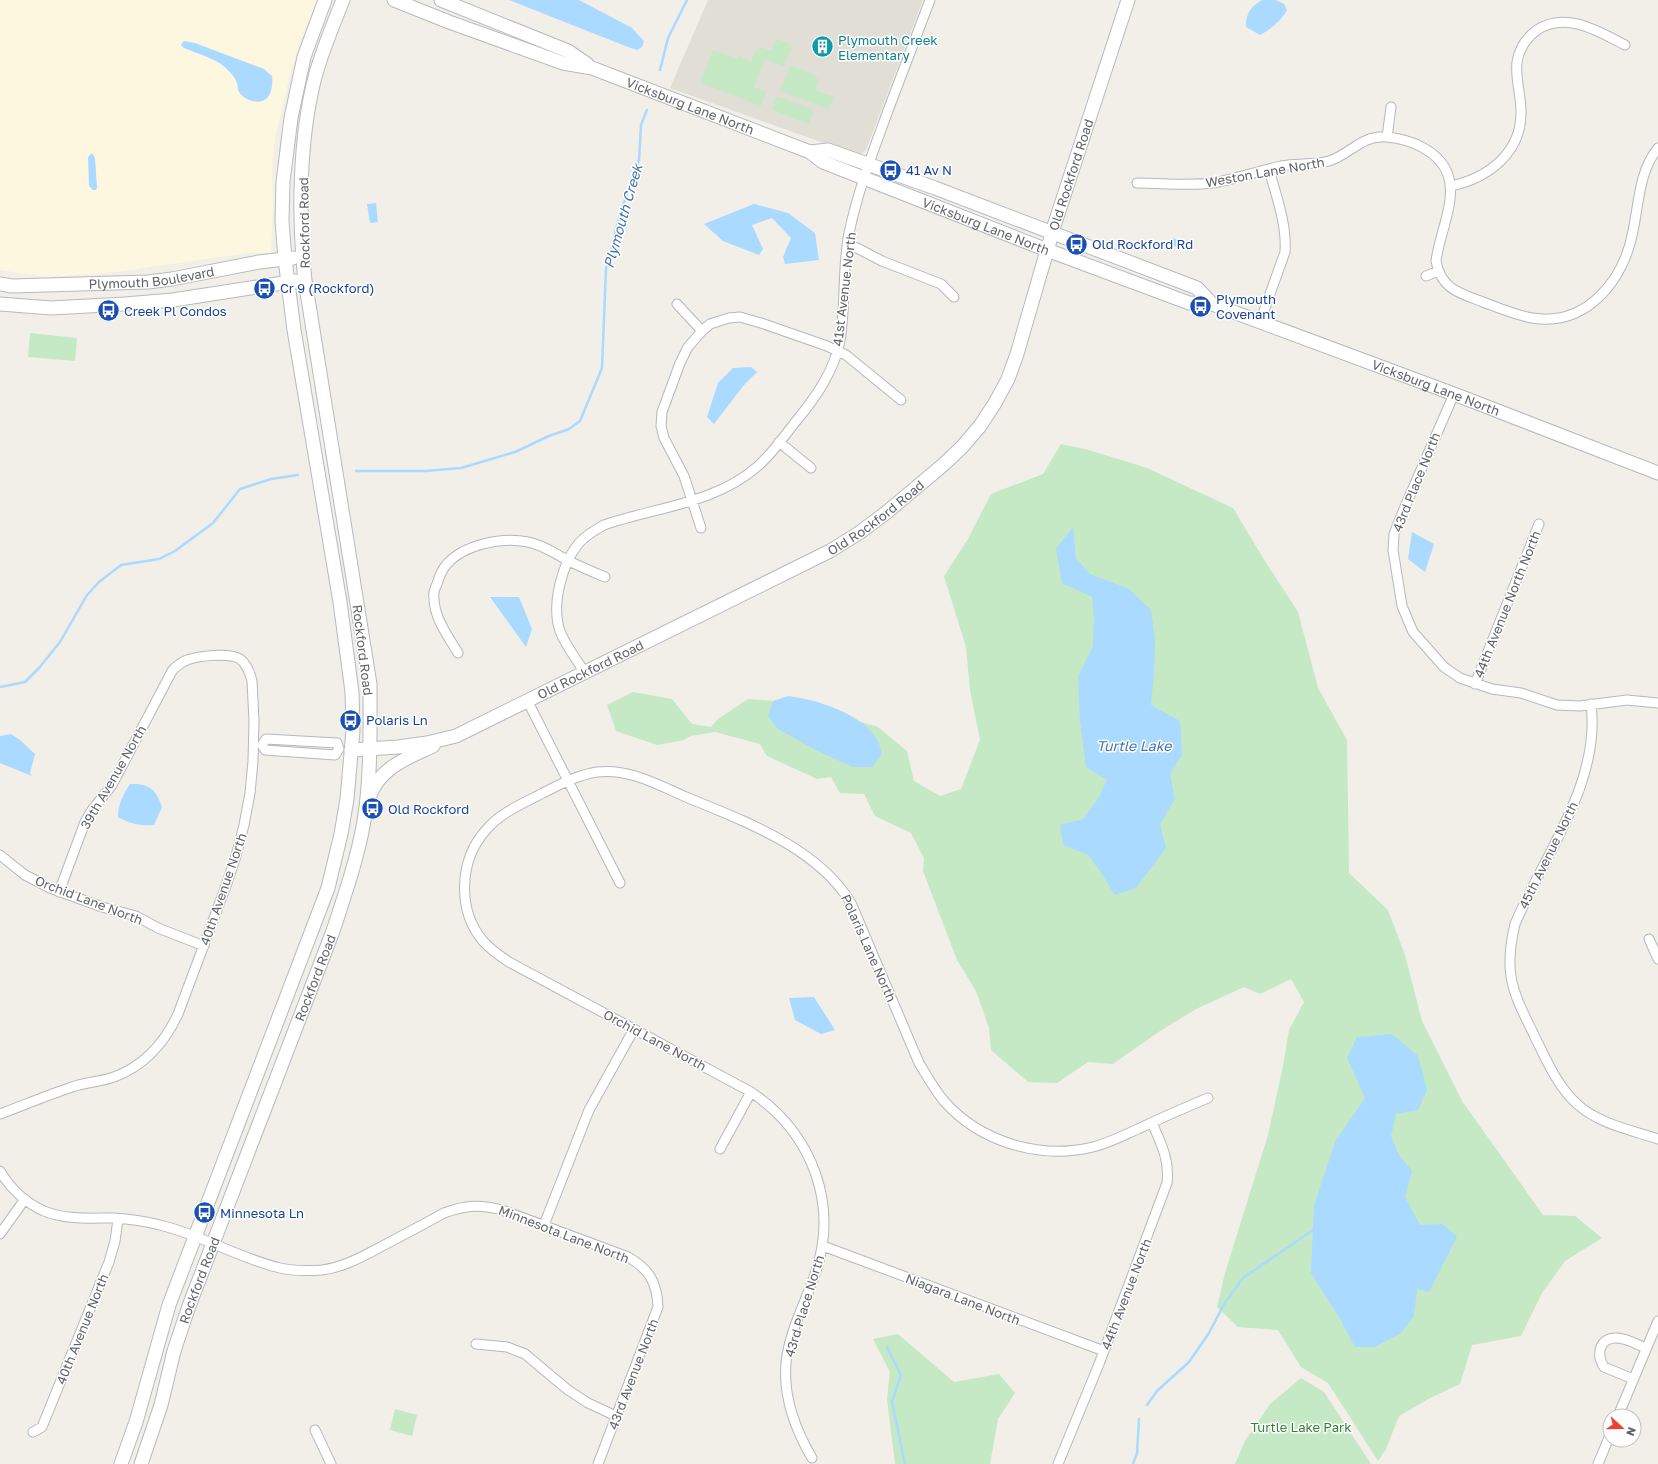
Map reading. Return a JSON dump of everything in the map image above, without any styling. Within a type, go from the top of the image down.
[{"type":"main road","name":"Rockford Road","points":[[121,1464],[136,1422],[169,1305],[328,888],[341,834],[347,799],[345,749],[353,731],[351,684],[296,338],[285,259],[282,221],[283,182],[291,118],[304,57],[325,0]]},
{"type":"main road","name":"Rockford Road","points":[[141,1464],[161,1405],[174,1351],[189,1306],[333,931],[348,885],[366,808],[370,748],[370,684],[302,256],[301,182],[306,126],[315,78],[324,48],[343,0]]},
{"type":"main road","name":"Vicksburg Lane North","points":[[394,0],[563,63],[592,68],[810,152],[828,150],[866,172],[1047,250],[1189,304],[1212,304],[1454,394],[1658,473]]},
{"type":"main road","name":"Vicksburg Lane North","points":[[441,0],[568,51],[592,68]]},
{"type":"main road","name":"Old Rockford Road","points":[[345,749],[427,743],[456,736],[528,702],[830,551],[859,533],[887,512],[962,447],[980,426],[995,404],[1008,379],[1019,348],[1052,234],[1128,0]]},
{"type":"main road","name":"Vicksburg Lane North","points":[[866,172],[935,188],[1052,234],[1197,288],[1212,304]]},
{"type":"main road","name":"Plymouth Boulevard","points":[[0,284],[12,286],[148,282],[172,279],[259,262],[302,256]]},
{"type":"main road","name":"Plymouth Boulevard","points":[[0,304],[51,308],[125,304],[173,300],[305,280]]},
{"type":"main road","points":[[366,808],[373,786],[388,769],[409,757],[456,736]]},
{"type":"street","name":"41st Avenue North","points":[[585,673],[560,631],[557,611],[560,585],[568,561],[579,543],[591,532],[604,525],[691,501],[724,489],[742,479],[758,466],[779,442],[808,407],[822,387],[840,342],[849,233],[866,172],[930,0]]},
{"type":"street","points":[[1451,186],[1466,183],[1488,172],[1505,156],[1514,143],[1519,128],[1521,113],[1517,63],[1519,52],[1525,41],[1533,32],[1549,24],[1567,22],[1602,33],[1625,45]]},
{"type":"street","points":[[1387,137],[1391,107]]},
{"type":"street","name":"Weston Lane North","points":[[1138,183],[1211,183],[1228,180],[1293,164],[1318,163],[1330,160],[1363,141],[1387,137],[1421,147],[1433,153],[1442,163],[1448,175],[1451,186],[1449,201],[1437,250],[1436,261],[1438,271]]},
{"type":"street","points":[[1426,276],[1438,271],[1443,281],[1460,294],[1514,314],[1533,318],[1551,318],[1568,315],[1585,308],[1600,298],[1620,269],[1629,248],[1646,167],[1658,148]]},
{"type":"street","points":[[1260,322],[1285,252],[1286,240],[1269,169]]},
{"type":"street","points":[[848,245],[882,261],[941,284],[954,297]]},
{"type":"street","points":[[677,304],[702,331]]},
{"type":"street","points":[[701,528],[684,476],[664,438],[661,426],[662,412],[680,363],[688,347],[702,331],[718,320],[740,317],[762,323],[837,350],[846,355],[901,400]]},
{"type":"street","name":"43rd Place North","points":[[1454,394],[1394,534],[1392,550],[1402,606],[1414,632],[1444,667],[1460,678],[1492,689],[1521,694],[1557,705],[1580,706],[1627,700],[1658,703]]},
{"type":"street","points":[[779,442],[811,468]]},
{"type":"street","name":"44th Avenue North North","points":[[1476,684],[1539,524]]},
{"type":"street","points":[[458,653],[436,612],[433,597],[440,575],[445,566],[453,558],[463,552],[493,543],[510,541],[528,542],[545,547],[568,561],[605,577]]},
{"type":"street","name":"40th Avenue North","points":[[0,1114],[69,1088],[115,1077],[131,1069],[146,1058],[163,1041],[170,1031],[204,946],[236,856],[244,825],[258,745],[252,681],[250,673],[245,665],[239,658],[229,655],[198,657]]},
{"type":"street","name":"39th Avenue North","points":[[59,892],[85,822],[92,810],[112,786],[172,672],[179,664],[198,657]]},
{"type":"street","points":[[528,702],[620,882]]},
{"type":"street","name":"45th Avenue North","points":[[1591,704],[1592,733],[1590,751],[1575,803],[1515,924],[1511,942],[1510,960],[1514,990],[1554,1075],[1577,1104],[1592,1115],[1609,1123],[1658,1140]]},
{"type":"street","name":"Old Rockford Road","points":[[258,745],[265,750],[335,754],[345,749]]},
{"type":"street","name":"Polaris Lane North","points":[[569,780],[583,775],[614,772],[643,779],[746,822],[794,848],[822,869],[843,890],[851,903],[930,1082],[944,1101],[961,1118],[1001,1141],[1022,1148],[1046,1151],[1070,1151],[1093,1147],[1116,1139],[1208,1098]]},
{"type":"street","name":"Orchid Lane North","points":[[569,780],[498,818],[486,830],[476,844],[470,856],[464,876],[464,893],[467,910],[473,926],[494,952],[509,962],[751,1092],[780,1116],[808,1153],[816,1176],[822,1199],[824,1223],[823,1246]]},
{"type":"street","name":"Orchid Lane North","points":[[0,855],[25,875],[59,892],[102,908],[136,916],[158,928],[204,946]]},
{"type":"street","points":[[1649,939],[1658,959]]},
{"type":"street","points":[[544,1225],[589,1110],[634,1029]]},
{"type":"street","points":[[720,1149],[751,1092]]},
{"type":"street","name":"44th Avenue North","points":[[1058,1464],[1104,1351],[1167,1183],[1169,1172],[1167,1161],[1164,1150],[1152,1123]]},
{"type":"street","name":"Minnesota Lane North","points":[[0,1171],[13,1188],[25,1199],[44,1211],[63,1216],[82,1218],[118,1218],[138,1220],[161,1225],[195,1236],[260,1262],[281,1268],[302,1271],[324,1269],[345,1264],[444,1213],[473,1205],[488,1206],[544,1225],[628,1257],[647,1271],[653,1282]]},
{"type":"street","points":[[0,1234],[25,1199]]},
{"type":"street","name":"40th Avenue North","points":[[33,1432],[42,1427],[109,1262],[115,1240],[118,1218]]},
{"type":"street","name":"43rd Place North","points":[[812,1458],[803,1442],[789,1404],[786,1363],[796,1323],[814,1277],[823,1246]]},
{"type":"street","name":"Niagara Lane North","points":[[823,1246],[1104,1351]]},
{"type":"street","name":"43rd Avenue North","points":[[598,1464],[655,1319],[658,1307],[658,1294],[653,1282]]},
{"type":"street","points":[[1621,1408],[1658,1321]]},
{"type":"street","points":[[1633,1380],[1604,1367],[1599,1355],[1600,1348],[1610,1339],[1617,1338],[1646,1348]]},
{"type":"street","points":[[476,1344],[507,1347],[526,1354],[568,1390],[588,1403],[616,1416]]},
{"type":"street","points":[[315,1430],[332,1464]]},
{"type":"street","points":[[1598,1464],[1605,1448]]},
{"type":"shaded area","points":[[0,0],[317,0],[301,40],[291,71],[275,139],[272,169],[273,202],[271,253],[248,253],[116,272],[47,277],[0,270]]},
{"type":"shaded area","points":[[708,0],[923,0],[866,150],[857,155],[670,88]]},
{"type":"green space","points":[[776,39],[792,45],[784,66],[765,59],[754,87],[766,92],[761,106],[704,84],[701,80],[713,50],[737,59],[739,56],[751,61],[756,49],[758,50],[759,47],[772,51]]},
{"type":"green space","points":[[790,65],[815,75],[815,78],[819,79],[815,90],[834,97],[829,109],[780,91]]},
{"type":"green space","points":[[777,96],[814,110],[809,124],[772,110]]},
{"type":"green space","points":[[30,333],[77,338],[75,361],[28,357]]},
{"type":"green space","points":[[1061,444],[1089,450],[1147,468],[1233,508],[1298,612],[1318,688],[1347,740],[1349,873],[1388,910],[1405,955],[1422,1021],[1462,1101],[1543,1215],[1575,1216],[1602,1238],[1565,1261],[1542,1293],[1521,1336],[1472,1345],[1460,1384],[1430,1398],[1399,1416],[1386,1449],[1378,1461],[1328,1383],[1301,1367],[1278,1330],[1238,1327],[1217,1307],[1225,1273],[1268,1135],[1289,1030],[1304,1002],[1291,979],[1260,994],[1244,987],[1196,1009],[1160,1031],[1113,1064],[1088,1062],[1057,1083],[1028,1082],[991,1050],[989,1028],[976,991],[957,960],[923,871],[924,858],[911,833],[875,816],[864,794],[840,793],[831,777],[817,779],[767,756],[760,744],[715,732],[691,736],[684,740],[657,745],[616,731],[607,705],[633,692],[672,699],[692,724],[711,727],[718,719],[748,699],[798,703],[878,727],[907,751],[914,781],[940,796],[961,789],[980,740],[970,690],[966,647],[944,576],[968,539],[991,494],[1043,474]]},
{"type":"green space","points":[[898,1334],[954,1382],[999,1374],[1015,1393],[998,1419],[990,1464],[895,1464],[887,1399],[890,1372],[873,1339]]},
{"type":"green space","name":"Turtle Lake Park","points":[[1301,1378],[1324,1392],[1371,1464],[1235,1464],[1245,1441],[1270,1404]]},
{"type":"green space","points":[[395,1409],[417,1415],[412,1436],[390,1430]]},
{"type":"water","points":[[509,0],[579,0],[632,28],[644,41],[642,47],[637,50]]},
{"type":"water","points":[[1262,0],[1276,0],[1284,4],[1287,10],[1282,18],[1260,35],[1246,27],[1246,22],[1254,5]]},
{"type":"water","points":[[184,41],[195,43],[264,69],[272,76],[272,88],[270,94],[266,99],[259,102],[251,101],[244,97],[238,91],[237,83],[230,72],[221,64],[212,59],[184,48],[181,45]]},
{"type":"water","points":[[92,153],[95,158],[96,190],[93,190],[89,186],[88,157]]},
{"type":"water","points":[[376,203],[378,222],[370,223],[367,204]]},
{"type":"water","points":[[754,204],[788,213],[815,233],[819,260],[785,264],[783,257],[791,238],[772,218],[752,225],[763,249],[759,255],[723,241],[704,224]]},
{"type":"water","points":[[1172,238],[1187,242],[1186,249],[1170,245]]},
{"type":"water","points":[[751,367],[757,372],[744,385],[714,424],[707,417],[718,383],[733,368]]},
{"type":"water","name":"Turtle Lake","points":[[1073,527],[1076,559],[1090,574],[1129,589],[1151,610],[1155,641],[1151,705],[1180,721],[1182,755],[1170,774],[1175,799],[1160,824],[1166,848],[1136,888],[1115,895],[1088,855],[1063,845],[1060,825],[1083,819],[1099,797],[1107,780],[1086,767],[1080,721],[1078,677],[1093,646],[1094,617],[1092,597],[1062,583],[1056,549]]},
{"type":"water","points":[[1412,532],[1434,544],[1425,572],[1408,559]]},
{"type":"water","points":[[490,597],[519,597],[532,629],[526,647]]},
{"type":"water","points":[[788,696],[825,704],[850,715],[871,731],[877,740],[882,754],[872,767],[852,767],[812,748],[778,729],[768,716],[773,701]]},
{"type":"water","points":[[11,734],[35,754],[30,773],[32,776],[0,763],[0,736]]},
{"type":"water","points":[[130,784],[137,784],[151,788],[160,801],[162,807],[154,825],[136,824],[118,817],[121,800]]},
{"type":"water","points":[[814,997],[835,1030],[821,1034],[795,1020],[789,998]]},
{"type":"water","points":[[1392,1034],[1418,1056],[1427,1090],[1418,1110],[1396,1114],[1391,1136],[1399,1155],[1412,1171],[1405,1197],[1420,1225],[1443,1224],[1457,1237],[1429,1292],[1417,1289],[1414,1316],[1401,1333],[1374,1347],[1355,1347],[1339,1317],[1311,1273],[1314,1205],[1335,1142],[1365,1098],[1347,1058],[1357,1037]]},
{"type":"waterway","name":"Plymouth Creek","points":[[660,70],[668,38],[687,0]]},
{"type":"waterway","name":"Plymouth Creek","points":[[356,471],[425,471],[461,468],[515,452],[549,436],[569,429],[580,421],[602,368],[606,269],[620,214],[639,160],[641,125],[647,110]]},
{"type":"waterway","name":"Plymouth Creek","points":[[0,687],[25,682],[39,668],[60,642],[87,595],[99,582],[121,565],[159,559],[175,551],[213,523],[240,489],[271,479],[298,475]]},
{"type":"waterway","points":[[1147,1405],[1157,1391],[1189,1362],[1209,1333],[1224,1304],[1243,1278],[1313,1230]]},
{"type":"waterway","points":[[887,1347],[901,1375],[892,1402],[905,1464]]},
{"type":"waterway","points":[[1133,1464],[1137,1453],[1139,1419]]},
{"type":"place","name":"Plymouth Creek Elementary","points":[[822,47]]},
{"type":"place","name":"41 Av N","points":[[891,170]]},
{"type":"place","name":"Old Rockford Rd","points":[[1077,244]]},
{"type":"place","name":"Cr 9 (Rockford)","points":[[264,288]]},
{"type":"place","name":"Plymouth Covenant","points":[[1200,306]]},
{"type":"place","name":"Creek Pl Condos","points":[[109,311]]},
{"type":"place","name":"Polaris Ln","points":[[351,720]]},
{"type":"place","name":"Old Rockford","points":[[373,809]]},
{"type":"place","name":"Minnesota Ln","points":[[204,1213]]}]
